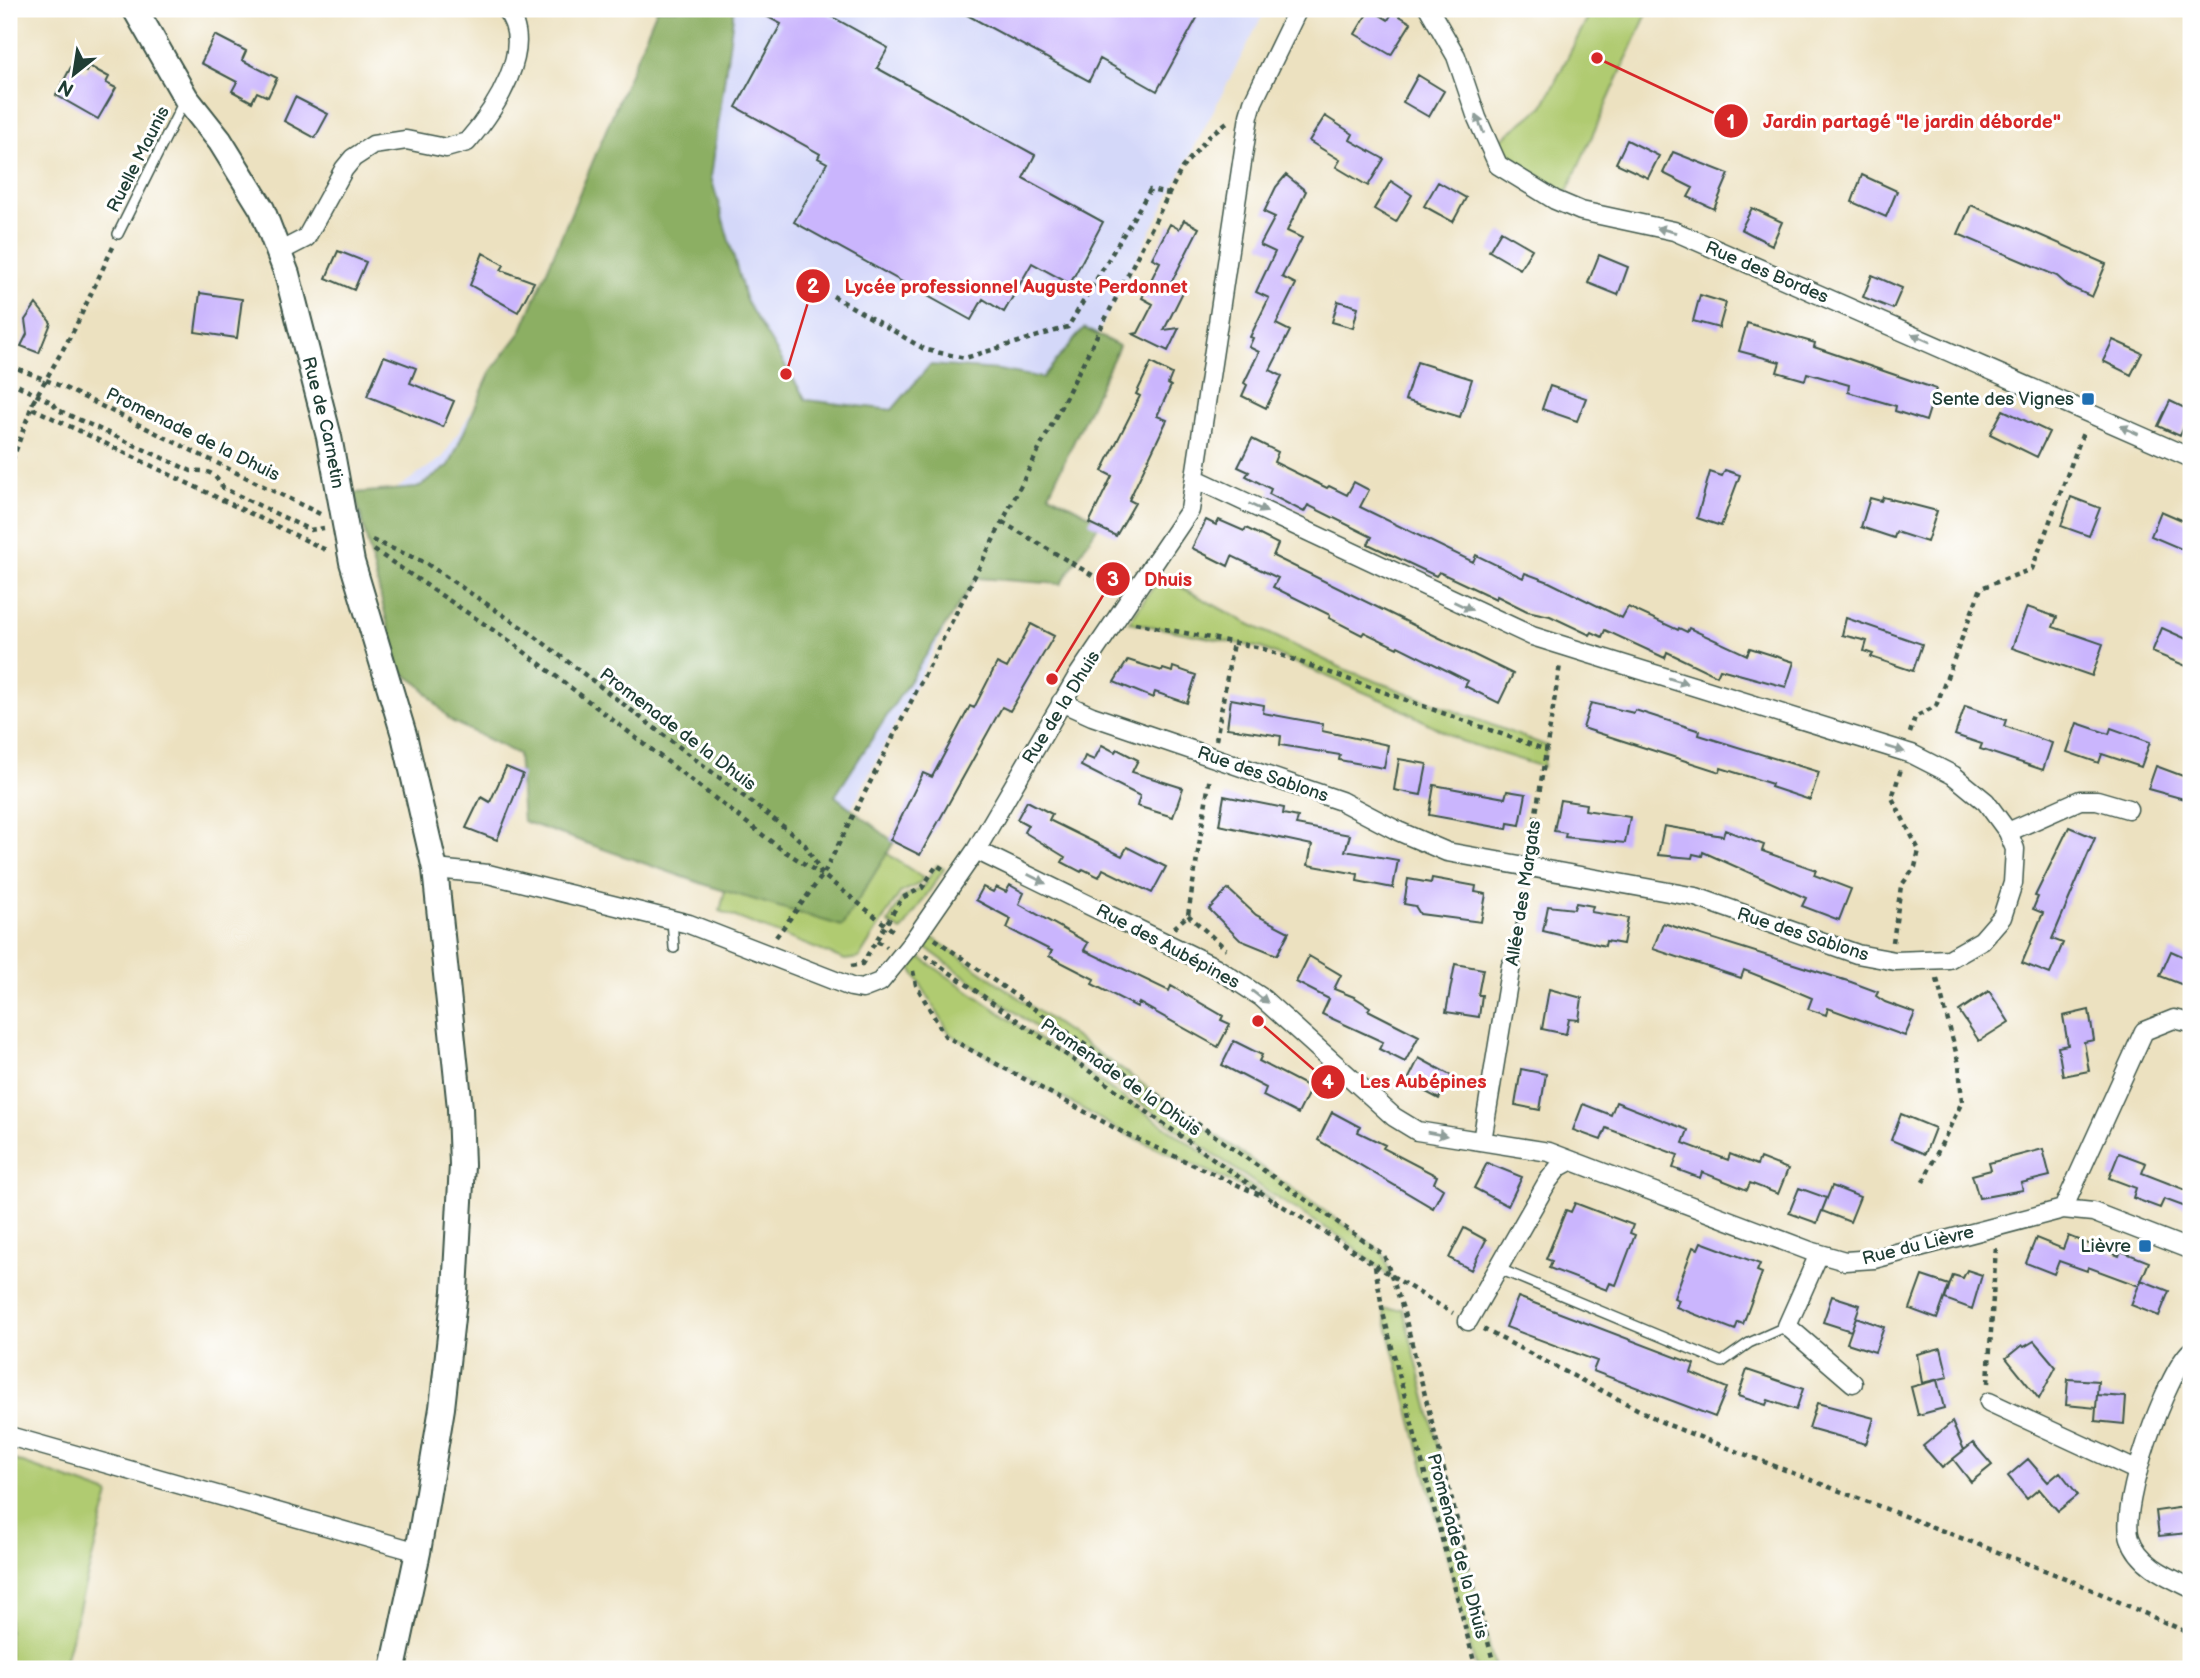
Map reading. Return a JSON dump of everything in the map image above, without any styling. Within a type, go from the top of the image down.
[{"type":"street","name":"Rue de Carnetin","points":[[135,9],[186,99],[220,141],[262,209],[279,252],[329,438],[352,562],[404,736],[435,869],[460,1108],[462,1165],[455,1291],[442,1408],[418,1552],[393,1669]]},
{"type":"street","points":[[279,252],[306,238],[344,169],[353,158],[373,145],[405,139],[446,148],[467,142],[477,131],[518,54],[518,30],[505,9]]},
{"type":"street","name":"Rue de la Dhuis","points":[[435,869],[488,874],[771,946],[862,989],[880,982],[906,951],[976,850],[1061,702],[1190,510],[1252,102],[1298,9]]},
{"type":"street","name":"Rue des Bordes","points":[[1429,9],[1456,56],[1493,155],[1507,172],[1568,207],[1674,231],[2191,458]]},
{"type":"street","name":"Rue des Sablons","points":[[1061,702],[1341,800],[1398,831],[1447,852],[1696,897],[1857,954],[1895,961],[1948,959],[1982,940],[2002,917],[2013,883],[2015,849],[2008,832],[1986,802],[1953,775],[1904,752],[1563,645],[1492,620],[1196,479]]},
{"type":"street","points":[[2008,832],[2080,800],[2097,800],[2128,809]]},
{"type":"street","name":"Rue des Aubépines","points":[[976,850],[1215,967],[1261,997],[1394,1116],[1418,1131],[1549,1152],[1570,1161]]},
{"type":"street","name":"Allée des Margats","points":[[1482,1142],[1511,965]]},
{"type":"street","points":[[2063,1209],[2144,1031],[2174,1020],[2191,1023]]},
{"type":"street","points":[[1468,1321],[1548,1181],[1559,1167],[1570,1161]]},
{"type":"street","name":"Rue du Lièvre","points":[[1570,1161],[1819,1254],[1845,1261],[1874,1259],[2063,1209],[2093,1212],[2191,1251]]},
{"type":"street","points":[[1819,1254],[1787,1326],[1853,1383]]},
{"type":"street","points":[[2191,1352],[2176,1368],[2130,1491],[2126,1519],[2129,1538],[2147,1564],[2191,1588]]},
{"type":"street","points":[[1989,1402],[2138,1471]]},
{"type":"street","points":[[9,1436],[418,1552]]},
{"type":"lane","name":"Ruelle Maunis","points":[[118,234],[186,99]]},
{"type":"lane","points":[[672,919],[674,948]]},
{"type":"lane","points":[[1497,1268],[1722,1362],[1749,1343],[1787,1326]]},
{"type":"path","points":[[771,946],[823,876],[1181,168],[1210,135],[1252,102]]},
{"type":"path","points":[[833,296],[926,350],[965,358],[1042,335],[1068,327],[1150,190],[1168,194]]},
{"type":"path","points":[[9,470],[33,402],[75,330],[118,234]]},
{"type":"path","name":"Promenade de la Dhuis","points":[[9,365],[46,380],[345,527],[424,562],[533,635],[793,834],[806,845],[823,876],[887,926],[906,951],[1273,1201]]},
{"type":"path","points":[[9,381],[53,403],[58,410],[191,471],[207,470],[216,475],[223,488],[310,530],[345,527],[413,578],[514,644],[781,849],[823,876]]},
{"type":"path","points":[[33,402],[34,409],[41,414],[207,490],[352,562]]},
{"type":"path","points":[[1895,961],[1892,949],[1901,886],[1915,867],[1919,850],[1892,798],[1915,717],[1936,706],[1981,588],[2032,569],[2090,413]]},
{"type":"path","points":[[1002,522],[1132,599]]},
{"type":"path","points":[[1117,621],[1261,648],[1546,750]]},
{"type":"path","points":[[1161,941],[1188,915],[1233,643]]},
{"type":"path","name":"Allée des Margats","points":[[1511,965],[1563,645]]},
{"type":"path","points":[[845,966],[862,964],[902,898],[922,888],[937,865],[957,878]]},
{"type":"path","name":"Promenade de la Dhuis","points":[[906,951],[933,937],[1384,1255],[1403,1309],[1495,1669]]},
{"type":"path","points":[[877,941],[906,951],[916,985],[945,1036],[1126,1133],[1273,1201],[1343,1243],[1391,1278],[1468,1321],[1666,1424],[2070,1580],[2191,1634]]},
{"type":"path","points":[[771,946],[787,943]]},
{"type":"path","points":[[1923,1182],[1962,1102],[1959,1064],[1933,961]]},
{"type":"path","points":[[1989,1402],[1987,1376],[1997,1225]]},
{"type":"path","name":"Promenade de la Dhuis","points":[[1375,1266],[1383,1313],[1476,1669]]},
{"type":"shaded area","points":[[669,9],[1266,9],[829,852],[458,570],[352,519],[443,457],[547,291]]},
{"type":"green space","points":[[657,9],[734,9],[711,177],[746,301],[806,400],[892,410],[930,365],[998,370],[1042,378],[1084,328],[1119,346],[1049,494],[1101,521],[1061,584],[976,578],[835,796],[894,842],[842,926],[712,887],[523,821],[518,754],[451,721],[420,685],[399,670],[355,493],[417,488],[449,466],[491,371],[521,332]]},
{"type":"green space","points":[[1592,9],[1649,9],[1567,192],[1521,165],[1498,142],[1543,106]]},
{"type":"green space","points":[[1161,576],[1245,622],[1344,669],[1547,746],[1543,767],[1461,741],[1396,706],[1261,648],[1129,622]]},
{"type":"green space","points":[[816,805],[923,878],[919,884],[900,893],[859,958],[845,960],[720,911],[733,859]]},
{"type":"green space","points":[[937,865],[944,869],[902,931],[888,923],[902,898],[922,888]]},
{"type":"green space","points":[[933,938],[1376,1247],[1384,1255],[1391,1278],[1345,1240],[1272,1195],[1157,1115],[926,948]]},
{"type":"green space","points":[[921,958],[1273,1201],[1126,1134],[950,1034],[911,968]]},
{"type":"green space","points":[[1383,1309],[1403,1309],[1495,1669],[1476,1669]]},
{"type":"green space","points":[[9,1458],[109,1494],[63,1669],[24,1669],[9,1665]]},
{"type":"building","points":[[753,9],[818,9],[888,48],[877,68],[1035,155],[1023,178],[1103,222],[1070,284],[1032,263],[1004,312],[983,299],[971,320],[794,222],[827,163],[818,158],[820,154],[736,107],[781,24]]},
{"type":"building","points":[[956,9],[1202,9],[1157,91],[1100,59],[1089,81]]},
{"type":"building","points":[[1370,9],[1388,20],[1393,12],[1411,23],[1391,55],[1355,34]]},
{"type":"building","points":[[215,35],[246,51],[242,60],[277,78],[268,97],[257,92],[252,102],[232,91],[237,82],[201,63]]},
{"type":"building","points":[[72,65],[86,72],[89,66],[109,77],[106,83],[116,88],[98,119],[56,95]]},
{"type":"building","points":[[1418,75],[1444,91],[1429,117],[1403,102]]},
{"type":"building","points":[[295,97],[328,114],[315,138],[284,121]]},
{"type":"building","points":[[1325,116],[1353,134],[1350,140],[1384,159],[1368,186],[1336,167],[1340,160],[1309,141]]},
{"type":"building","points":[[1627,140],[1659,156],[1648,178],[1616,163]]},
{"type":"building","points":[[1673,152],[1729,174],[1714,209],[1688,197],[1693,188],[1663,173]]},
{"type":"building","points":[[1286,175],[1306,191],[1287,231],[1302,238],[1282,277],[1296,284],[1276,324],[1290,331],[1270,370],[1282,376],[1266,408],[1242,396],[1247,385],[1244,383],[1259,352],[1249,347],[1253,338],[1250,337],[1269,298],[1256,292],[1275,252],[1260,245],[1275,217],[1264,212],[1276,187]]},
{"type":"building","points":[[1862,175],[1897,191],[1886,217],[1852,202]]},
{"type":"building","points":[[1391,181],[1412,195],[1396,222],[1374,209]]},
{"type":"building","points":[[1438,182],[1466,198],[1453,222],[1424,206]]},
{"type":"building","points":[[1971,205],[2106,264],[2092,297],[2068,286],[2057,276],[1958,234]]},
{"type":"building","points":[[1752,208],[1782,222],[1772,245],[1741,229]]},
{"type":"building","points":[[1184,220],[1199,228],[1170,285],[1183,292],[1164,330],[1179,328],[1168,351],[1133,334],[1138,333],[1153,304],[1142,298],[1160,262],[1152,258],[1170,224],[1179,229]]},
{"type":"building","points":[[1501,231],[1532,249],[1520,269],[1489,251]]},
{"type":"building","points":[[338,251],[366,262],[354,290],[326,278]]},
{"type":"building","points":[[483,253],[504,265],[501,270],[534,282],[518,312],[470,285]]},
{"type":"building","points":[[1599,255],[1628,267],[1618,295],[1588,283]]},
{"type":"building","points":[[1872,275],[1902,288],[1893,309],[1863,297]]},
{"type":"building","points":[[200,293],[242,299],[237,338],[195,332]]},
{"type":"building","points":[[1700,295],[1726,303],[1719,328],[1693,321]]},
{"type":"building","points":[[1338,301],[1358,307],[1353,328],[1332,322]]},
{"type":"building","points":[[36,304],[51,323],[39,353],[21,346],[27,334],[25,320]]},
{"type":"building","points":[[1747,323],[1815,343],[1814,347],[1936,389],[1926,421],[1895,411],[1896,406],[1848,392],[1849,385],[1807,373],[1805,380],[1777,372],[1780,362],[1739,351]]},
{"type":"building","points":[[2113,340],[2142,353],[2131,375],[2103,361]]},
{"type":"building","points":[[384,356],[416,368],[410,383],[454,401],[443,427],[367,396]]},
{"type":"building","points":[[1417,362],[1472,379],[1460,417],[1405,400]]},
{"type":"building","points":[[1151,363],[1172,374],[1168,384],[1171,386],[1157,416],[1167,420],[1129,500],[1135,503],[1116,536],[1089,523],[1112,476],[1102,471],[1140,396],[1136,394]]},
{"type":"building","points":[[1550,386],[1586,398],[1577,421],[1542,409]]},
{"type":"building","points":[[2170,401],[2191,411],[2180,436],[2158,426]]},
{"type":"building","points":[[2003,410],[2049,432],[2037,457],[1990,434]]},
{"type":"building","points":[[1252,439],[1278,452],[1274,462],[1327,488],[1329,486],[1347,495],[1354,482],[1369,490],[1360,507],[1473,562],[1476,555],[1523,578],[1525,573],[1549,582],[1622,618],[1628,607],[1678,630],[1679,628],[1687,632],[1689,628],[1747,655],[1750,648],[1794,662],[1786,687],[1720,669],[1717,676],[1667,652],[1665,658],[1605,630],[1602,637],[1592,632],[1590,635],[1550,616],[1527,611],[1497,596],[1496,599],[1439,572],[1436,576],[1368,544],[1372,537],[1308,505],[1304,512],[1269,494],[1271,489],[1246,476],[1249,472],[1238,467]]},
{"type":"building","points":[[1725,470],[1740,475],[1721,526],[1697,518],[1710,472],[1722,476]]},
{"type":"building","points":[[1883,497],[1937,511],[1927,542],[1896,532],[1894,538],[1861,527],[1870,498],[1881,501]]},
{"type":"building","points":[[2071,497],[2100,508],[2089,536],[2061,526]]},
{"type":"building","points":[[2161,511],[2191,524],[2191,553],[2151,536]]},
{"type":"building","points":[[1206,520],[1216,525],[1219,520],[1244,531],[1246,528],[1278,544],[1273,556],[1513,674],[1499,703],[1465,686],[1468,681],[1398,646],[1397,648],[1364,632],[1362,635],[1329,618],[1330,615],[1273,587],[1278,578],[1232,556],[1228,566],[1192,548]]},
{"type":"building","points":[[2027,607],[2057,617],[2053,627],[2103,644],[2092,676],[2012,648]]},
{"type":"building","points":[[1846,618],[1922,644],[1913,671],[1871,657],[1873,654],[1864,651],[1867,641],[1842,635]]},
{"type":"building","points":[[1031,624],[1054,636],[1010,711],[1002,707],[920,855],[890,840],[923,773],[932,777],[970,706],[974,708],[997,663],[1007,668]]},
{"type":"building","points":[[2162,628],[2191,641],[2191,668],[2152,652]]},
{"type":"building","points":[[1128,660],[1162,671],[1172,672],[1173,667],[1196,675],[1187,703],[1155,692],[1153,698],[1114,682]]},
{"type":"building","points":[[1231,699],[1264,705],[1263,713],[1323,724],[1322,731],[1388,745],[1384,768],[1339,760],[1340,755],[1280,745],[1281,736],[1227,728]]},
{"type":"building","points":[[1591,703],[1634,713],[1635,710],[1700,731],[1699,735],[1819,772],[1810,800],[1771,787],[1772,784],[1721,768],[1720,772],[1583,728]]},
{"type":"building","points":[[1965,706],[2006,720],[2004,726],[2052,743],[2043,770],[1980,749],[1982,744],[1955,735]]},
{"type":"building","points":[[2077,723],[2109,734],[2111,728],[2150,742],[2141,767],[2102,754],[2099,763],[2067,752]]},
{"type":"building","points":[[1102,745],[1138,760],[1132,772],[1183,788],[1173,817],[1137,806],[1140,796],[1081,766],[1085,756],[1094,760]]},
{"type":"building","points":[[1399,759],[1427,764],[1421,795],[1394,790]]},
{"type":"building","points":[[2156,766],[2191,779],[2191,801],[2148,789]]},
{"type":"building","points":[[506,767],[523,774],[497,840],[466,828],[481,797],[490,802]]},
{"type":"building","points":[[1434,785],[1505,798],[1507,791],[1526,794],[1520,825],[1508,823],[1507,829],[1429,815]]},
{"type":"building","points":[[1224,796],[1284,808],[1283,814],[1298,817],[1296,825],[1350,835],[1345,851],[1398,860],[1393,888],[1357,881],[1358,874],[1308,865],[1312,845],[1219,825]]},
{"type":"building","points":[[1560,800],[1586,804],[1585,810],[1630,817],[1625,843],[1565,837],[1566,833],[1554,831]]},
{"type":"building","points":[[1027,801],[1052,814],[1049,820],[1122,856],[1127,847],[1166,867],[1152,893],[1103,869],[1099,877],[1083,869],[1081,872],[1062,862],[1065,857],[1024,832],[1028,825],[1017,819]]},
{"type":"building","points":[[1664,826],[1723,836],[1725,830],[1764,845],[1762,851],[1816,870],[1814,875],[1851,889],[1839,920],[1802,906],[1806,898],[1703,852],[1702,856],[1693,854],[1692,858],[1658,855]]},
{"type":"building","points":[[2069,827],[2095,838],[2052,939],[2063,943],[2050,974],[2022,963],[2043,913],[2033,909],[2038,897],[2035,896]]},
{"type":"building","points":[[1432,878],[1476,886],[1475,892],[1486,894],[1481,922],[1420,914],[1415,906],[1404,904],[1408,879],[1431,883]]},
{"type":"building","points":[[1010,885],[1024,893],[1019,904],[1088,943],[1084,950],[1169,991],[1171,986],[1223,1016],[1221,1020],[1230,1024],[1218,1047],[1139,1003],[1137,1007],[1092,984],[1094,979],[1049,956],[1052,951],[1007,928],[1011,919],[976,900],[983,887],[993,892],[996,887],[1006,892]]},
{"type":"building","points":[[1228,889],[1256,915],[1289,932],[1277,955],[1240,940],[1209,909]]},
{"type":"building","points":[[1576,903],[1593,906],[1591,912],[1628,918],[1623,944],[1606,941],[1605,946],[1543,931],[1548,906],[1574,909]]},
{"type":"building","points":[[1663,923],[1851,982],[1878,992],[1876,996],[1885,1002],[1915,1013],[1905,1036],[1828,1008],[1826,1015],[1808,1009],[1812,998],[1744,970],[1741,978],[1653,949]]},
{"type":"building","points":[[2171,951],[2191,960],[2191,988],[2160,976]]},
{"type":"building","points":[[1309,956],[1341,975],[1334,989],[1354,997],[1370,1007],[1368,1010],[1419,1036],[1405,1062],[1379,1049],[1383,1042],[1322,1014],[1329,999],[1296,982]]},
{"type":"building","points":[[1455,964],[1483,969],[1478,995],[1482,995],[1479,1017],[1446,1012]]},
{"type":"building","points":[[1549,989],[1582,998],[1579,1020],[1569,1019],[1566,1034],[1542,1029]]},
{"type":"building","points":[[1989,991],[2009,1022],[1979,1041],[1959,1011]]},
{"type":"building","points":[[2089,1010],[2094,1040],[2084,1042],[2089,1071],[2063,1076],[2058,1047],[2068,1045],[2063,1016]]},
{"type":"building","points":[[1234,1041],[1262,1055],[1259,1061],[1311,1088],[1298,1114],[1263,1096],[1266,1088],[1222,1065]]},
{"type":"building","points":[[1419,1058],[1452,1076],[1439,1099],[1407,1082]]},
{"type":"building","points":[[1521,1069],[1546,1074],[1540,1110],[1515,1105]]},
{"type":"building","points":[[1616,1102],[1688,1130],[1683,1143],[1728,1160],[1730,1154],[1757,1165],[1760,1158],[1788,1169],[1778,1194],[1750,1183],[1747,1190],[1702,1172],[1700,1178],[1673,1168],[1678,1155],[1606,1128],[1601,1140],[1573,1130],[1583,1104],[1611,1115]]},
{"type":"building","points":[[1332,1112],[1360,1127],[1358,1132],[1385,1145],[1383,1148],[1437,1176],[1434,1183],[1443,1189],[1433,1208],[1318,1140]]},
{"type":"building","points":[[1901,1114],[1935,1128],[1925,1154],[1891,1140]]},
{"type":"building","points":[[2043,1149],[2050,1176],[2021,1183],[2023,1190],[1979,1198],[1972,1175],[1991,1170],[1989,1163]]},
{"type":"building","points":[[2119,1153],[2146,1163],[2142,1173],[2191,1192],[2191,1209],[2164,1199],[2160,1208],[2133,1198],[2136,1188],[2109,1178]]},
{"type":"building","points":[[1487,1163],[1522,1177],[1508,1206],[1474,1188]]},
{"type":"building","points":[[1832,1186],[1860,1197],[1850,1222],[1822,1211]]},
{"type":"building","points":[[1799,1188],[1827,1198],[1817,1223],[1789,1213]]},
{"type":"building","points":[[1575,1203],[1633,1225],[1630,1233],[1635,1235],[1616,1285],[1610,1283],[1607,1290],[1549,1268],[1552,1261],[1546,1259],[1566,1210],[1571,1212]]},
{"type":"building","points":[[1464,1228],[1486,1240],[1471,1270],[1449,1258]]},
{"type":"building","points":[[2068,1236],[2119,1256],[2121,1251],[2149,1262],[2139,1286],[2088,1267],[2087,1271],[2059,1261],[2054,1274],[2026,1263],[2036,1238],[2063,1249]]},
{"type":"building","points":[[1701,1242],[1760,1264],[1757,1271],[1762,1273],[1743,1324],[1738,1322],[1735,1330],[1676,1307],[1679,1300],[1674,1298],[1693,1247],[1698,1249]]},
{"type":"building","points":[[1967,1270],[1982,1275],[1972,1309],[1945,1299],[1953,1275],[1963,1278]]},
{"type":"building","points":[[1922,1276],[1949,1285],[1937,1319],[1910,1309]]},
{"type":"building","points":[[2141,1280],[2169,1291],[2159,1316],[2131,1305]]},
{"type":"building","points":[[1832,1296],[1860,1305],[1851,1331],[1823,1322]]},
{"type":"building","points":[[1518,1297],[1694,1364],[1691,1373],[1727,1388],[1715,1417],[1593,1371],[1597,1361],[1506,1327]]},
{"type":"building","points":[[1856,1317],[1884,1327],[1875,1352],[1847,1343]]},
{"type":"building","points":[[2034,1341],[2056,1367],[2039,1399],[2006,1358],[2022,1345],[2024,1347]]},
{"type":"building","points":[[1941,1348],[1948,1377],[1922,1383],[1917,1354]]},
{"type":"building","points":[[1747,1370],[1803,1389],[1796,1410],[1768,1400],[1766,1405],[1738,1396]]},
{"type":"building","points":[[2068,1379],[2098,1381],[2096,1408],[2066,1405]]},
{"type":"building","points":[[1937,1380],[1944,1408],[1918,1415],[1911,1387]]},
{"type":"building","points":[[2097,1395],[2126,1397],[2124,1424],[2095,1421]]},
{"type":"building","points":[[1817,1403],[1874,1418],[1866,1444],[1809,1428]]},
{"type":"building","points":[[1952,1422],[1964,1450],[1942,1468],[1923,1446]]},
{"type":"building","points":[[1973,1443],[1992,1465],[1971,1482],[1953,1459]]},
{"type":"building","points":[[2028,1459],[2048,1482],[2060,1472],[2078,1495],[2058,1511],[2039,1489],[2027,1499],[2008,1476]]},
{"type":"building","points":[[2185,1507],[2188,1533],[2159,1536],[2156,1511]]},
{"type":"place","name":"Jardin partagé \"le jardin déborde\"","points":[[1597,58]]},
{"type":"place","name":"Lycée professionnel Auguste Perdonnet","points":[[786,374]]},
{"type":"place","name":"Sente des Vignes","points":[[2088,399]]},
{"type":"place","name":"Dhuis","points":[[1052,679]]},
{"type":"place","name":"Les Aubépines","points":[[1258,1021]]},
{"type":"place","name":"Lièvre","points":[[2145,1246]]}]
